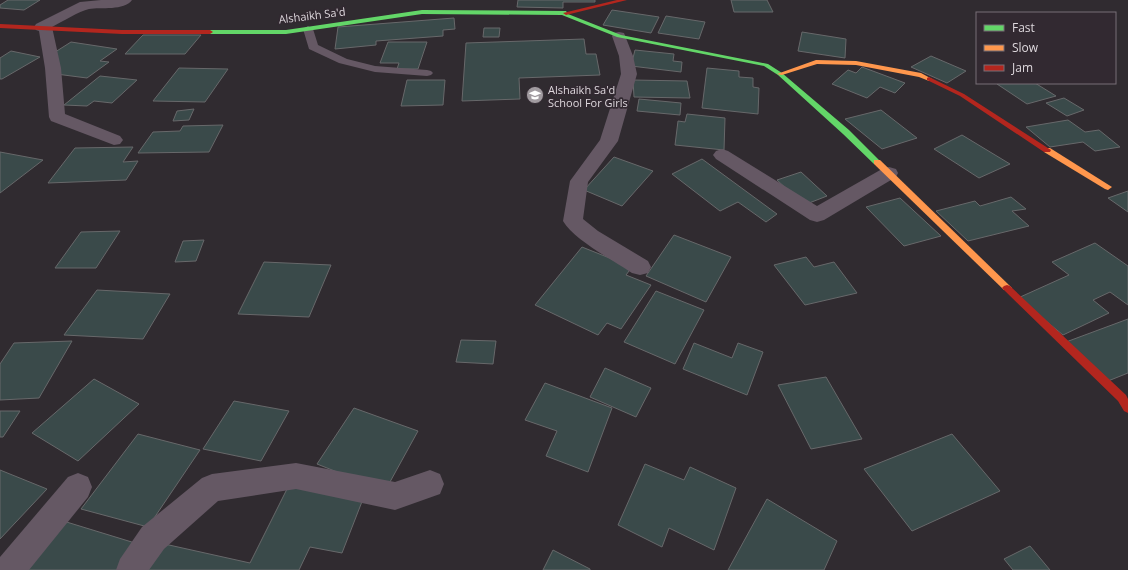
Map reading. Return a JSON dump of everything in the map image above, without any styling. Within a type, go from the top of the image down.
[{"type":"street","points":[[114,140],[57,117],[53,68],[43,28],[85,5],[117,3],[125,0]]},
{"type":"street","name":"Alshaikh Sa'd","points":[[0,26],[122,32],[286,32],[422,12],[564,14],[624,0]]},
{"type":"street","points":[[564,14],[619,36],[766,64],[780,74],[846,132],[1122,398],[1128,408]]},
{"type":"street","points":[[619,36],[626,56],[629,74],[609,141],[579,181],[573,221],[591,236],[640,267]]},
{"type":"street","points":[[780,74],[816,62],[856,63],[920,75],[962,95],[1017,132],[1108,187]]},
{"type":"street","points":[[722,155],[816,215],[888,173]]},
{"type":"street","points":[[131,570],[153,538],[212,488],[296,476],[395,496],[430,484]]},
{"type":"street","points":[[9,570],[78,487]]},
{"type":"lane","points":[[308,29],[313,47],[343,60],[375,69],[427,74]]},
{"type":"building","points":[[8,0],[40,0],[24,10],[0,8],[0,5]]},
{"type":"building","points":[[518,0],[595,0],[595,2],[563,2],[563,8],[517,7]]},
{"type":"building","points":[[731,0],[767,0],[773,12],[734,12]]},
{"type":"building","points":[[612,10],[659,17],[651,33],[603,25]]},
{"type":"building","points":[[666,16],[705,22],[699,39],[658,33]]},
{"type":"building","points":[[454,18],[455,29],[443,30],[443,36],[376,41],[376,45],[335,49],[338,27]]},
{"type":"building","points":[[484,28],[500,28],[499,37],[483,37]]},
{"type":"building","points":[[802,32],[846,39],[845,58],[798,51]]},
{"type":"building","points":[[143,35],[201,35],[185,54],[125,54]]},
{"type":"building","points":[[584,39],[586,54],[596,54],[600,75],[519,78],[520,99],[462,101],[466,43]]},
{"type":"building","points":[[71,42],[117,49],[100,61],[109,62],[87,78],[56,74],[52,54]]},
{"type":"building","points":[[388,42],[427,42],[418,69],[397,69],[399,63],[380,63]]},
{"type":"building","points":[[635,50],[674,54],[673,61],[682,62],[681,72],[631,66]]},
{"type":"building","points":[[11,51],[40,57],[0,79],[0,58]]},
{"type":"building","points":[[931,56],[966,71],[947,83],[911,67]]},
{"type":"building","points":[[862,67],[905,83],[895,93],[880,87],[867,98],[832,84],[848,70],[856,73]]},
{"type":"building","points":[[179,68],[228,69],[205,102],[153,101]]},
{"type":"building","points":[[707,68],[739,71],[739,77],[753,78],[753,87],[759,88],[758,114],[702,108]]},
{"type":"building","points":[[100,76],[137,80],[112,103],[94,101],[87,106],[64,105]]},
{"type":"building","points":[[407,80],[445,80],[443,105],[401,106]]},
{"type":"building","points":[[633,80],[687,81],[690,98],[634,97]]},
{"type":"building","points":[[997,84],[1037,84],[1056,96],[1027,104]]},
{"type":"building","points":[[1064,98],[1084,110],[1067,116],[1046,103]]},
{"type":"building","points":[[639,99],[681,103],[680,115],[637,111]]},
{"type":"building","points":[[194,109],[189,120],[173,121],[177,111]]},
{"type":"building","points":[[881,110],[917,138],[882,149],[845,119]]},
{"type":"building","points":[[687,114],[725,118],[724,150],[675,145],[678,121],[685,122]]},
{"type":"building","points":[[1068,120],[1085,132],[1099,130],[1120,147],[1095,151],[1083,142],[1050,147],[1026,127]]},
{"type":"building","points":[[223,125],[209,152],[138,153],[153,132],[180,131],[183,126]]},
{"type":"building","points":[[962,135],[1010,164],[979,178],[934,149]]},
{"type":"building","points":[[133,147],[123,162],[138,161],[126,180],[48,183],[75,148]]},
{"type":"building","points":[[0,152],[43,160],[0,193]]},
{"type":"building","points":[[614,157],[653,171],[622,206],[584,190]]},
{"type":"building","points":[[702,159],[777,214],[766,222],[738,202],[720,211],[672,174]]},
{"type":"building","points":[[801,172],[827,196],[804,205],[777,180]]},
{"type":"building","points":[[1128,191],[1128,212],[1108,198]]},
{"type":"building","points":[[1011,197],[1026,209],[1012,211],[1029,226],[968,241],[936,211],[975,201],[980,206]]},
{"type":"building","points":[[900,198],[941,236],[904,246],[866,207]]},
{"type":"building","points":[[120,231],[96,268],[55,268],[81,232]]},
{"type":"building","points":[[674,235],[731,257],[706,302],[646,276]]},
{"type":"building","points":[[204,240],[196,261],[175,262],[183,241]]},
{"type":"building","points":[[1095,243],[1128,266],[1128,305],[1110,292],[1093,300],[1109,313],[1063,335],[1018,298],[1069,275],[1052,262]]},
{"type":"building","points":[[582,247],[632,267],[626,275],[651,285],[621,329],[607,323],[598,335],[535,305]]},
{"type":"building","points":[[806,257],[814,267],[834,262],[857,293],[805,305],[774,265]]},
{"type":"building","points":[[264,262],[331,265],[309,317],[238,314]]},
{"type":"building","points":[[97,290],[170,294],[143,339],[64,335]]},
{"type":"building","points":[[656,291],[704,310],[675,364],[624,342]]},
{"type":"building","points":[[1128,319],[1128,373],[1108,381],[1066,342]]},
{"type":"building","points":[[461,340],[496,341],[493,364],[456,362]]},
{"type":"building","points":[[72,341],[39,398],[0,400],[0,364],[14,343]]},
{"type":"building","points":[[694,343],[732,358],[738,343],[763,352],[747,395],[683,369]]},
{"type":"building","points":[[605,368],[651,388],[636,417],[590,397]]},
{"type":"building","points":[[826,377],[862,439],[811,449],[778,385]]},
{"type":"building","points":[[94,379],[139,404],[78,461],[32,433]]},
{"type":"building","points":[[545,383],[612,408],[588,472],[546,456],[557,431],[525,420]]},
{"type":"building","points":[[234,401],[289,411],[261,461],[203,449]]},
{"type":"building","points":[[354,408],[418,431],[385,491],[317,464]]},
{"type":"building","points":[[0,411],[20,411],[3,437],[0,437]]},
{"type":"building","points":[[138,434],[200,450],[148,527],[81,509]]},
{"type":"building","points":[[952,434],[1000,491],[912,531],[864,469]]},
{"type":"building","points":[[645,464],[684,480],[690,467],[736,488],[714,550],[669,528],[662,547],[618,525]]},
{"type":"building","points":[[0,470],[47,489],[0,539]]},
{"type":"building","points":[[289,485],[363,499],[342,553],[310,547],[299,570],[144,570],[160,543],[250,563]]},
{"type":"building","points":[[767,499],[837,541],[824,570],[728,570]]},
{"type":"building","points":[[60,520],[135,543],[117,570],[21,570]]},
{"type":"building","points":[[1030,546],[1050,570],[1013,570],[1004,559]]},
{"type":"building","points":[[553,550],[590,569],[590,570],[543,570]]},
{"type":"traffic: fast","points":[[210,32],[286,32],[422,12],[566,13]]},
{"type":"traffic: fast","points":[[564,14],[619,36],[766,65],[780,74],[846,132],[877,162]]},
{"type":"traffic: slow","points":[[780,74],[816,62],[856,63],[921,75],[929,79]]},
{"type":"traffic: slow","points":[[1047,150],[1108,187]]},
{"type":"traffic: slow","points":[[877,162],[1007,288]]},
{"type":"traffic: jam","points":[[566,13],[624,0]]},
{"type":"traffic: jam","points":[[0,26],[122,32],[210,32]]},
{"type":"traffic: jam","points":[[929,79],[962,95],[1047,150]]},
{"type":"traffic: jam","points":[[1007,288],[1122,398],[1128,408]]},
{"type":"place","name":"Alshaikh Sa'd School For Girls","points":[[535,95]]}]
